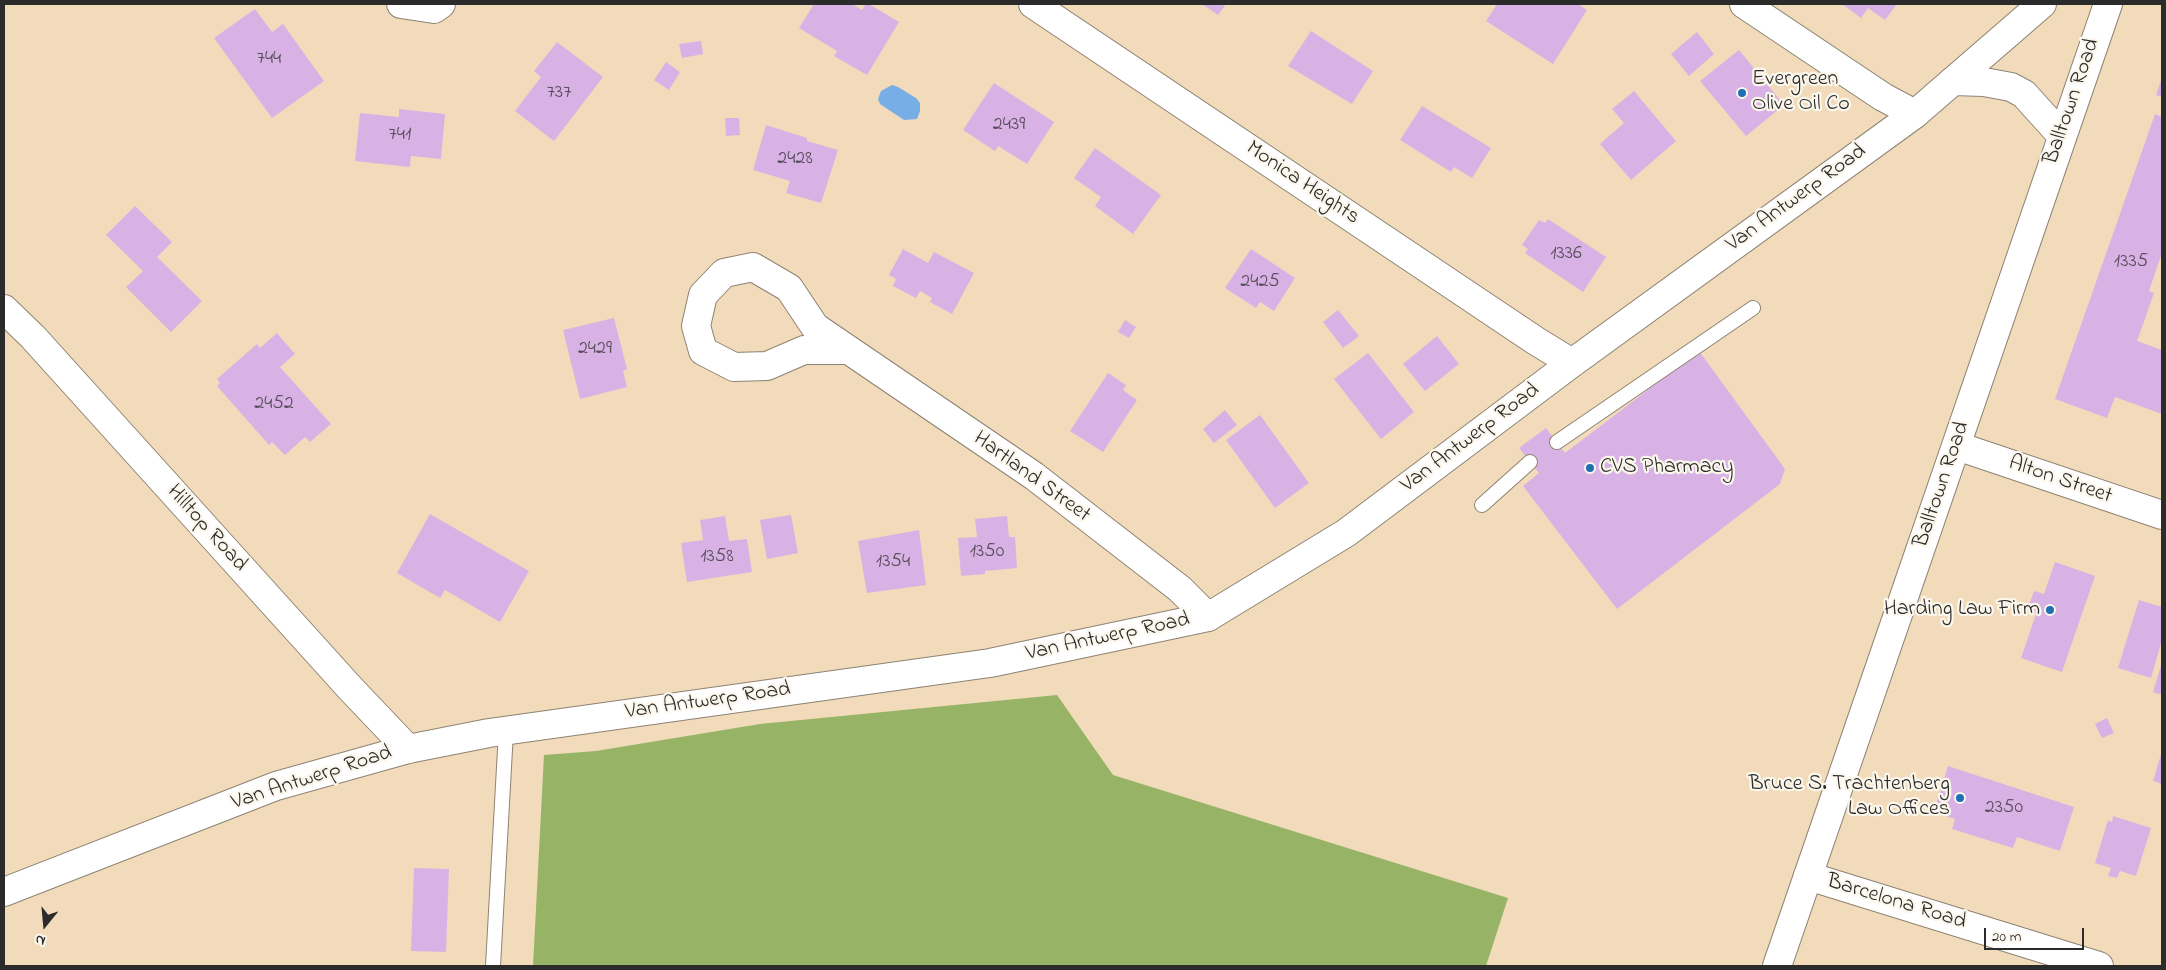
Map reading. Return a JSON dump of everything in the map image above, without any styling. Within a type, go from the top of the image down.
[{"type":"street","points":[[401,4],[434,9],[441,4]]},
{"type":"street","name":"Monica Heights","points":[[1032,4],[1572,364]]},
{"type":"street","points":[[1744,4],[1883,97],[1915,114]]},
{"type":"street","name":"Van Antwerp Road","points":[[4,892],[276,786],[408,749],[506,730],[990,663],[1208,617],[1346,533],[1572,364],[1915,114],[2042,4]]},
{"type":"street","name":"Balltown Road","points":[[1777,966],[1957,446],[2061,135],[2108,4]]},
{"type":"street","points":[[1953,81],[1984,82],[2011,87],[2024,94],[2061,135]]},
{"type":"street","name":"Hartland Street","points":[[846,350],[804,350],[767,366],[734,367],[703,351],[696,326],[704,294],[724,273],[753,267],[789,288],[815,327],[846,350],[1034,476],[1180,589],[1208,617]]},
{"type":"street","name":"Hilltop Road","points":[[4,309],[33,336],[374,714],[408,749]]},
{"type":"street","name":"Alton Street","points":[[1957,446],[2162,515]]},
{"type":"street","name":"Barcelona Road","points":[[1808,876],[2099,966]]},
{"type":"lane","points":[[1557,442],[1753,308]]},
{"type":"lane","points":[[1482,505],[1530,462]]},
{"type":"lane","points":[[493,966],[506,730]]},
{"type":"green space","points":[[1057,695],[1113,775],[1508,898],[1486,966],[533,966],[544,755],[596,751],[760,724]]},
{"type":"water","points":[[892,85],[916,98],[920,103],[917,119],[904,120],[880,104],[878,99],[881,91]]},
{"type":"building","points":[[814,4],[852,4],[862,10],[866,4],[869,4],[899,22],[867,75],[834,56],[837,51],[799,28]]},
{"type":"building","points":[[1202,4],[1226,4],[1218,15]]},
{"type":"building","points":[[1497,4],[1578,4],[1587,10],[1553,64],[1486,21]]},
{"type":"building","points":[[1842,4],[1897,4],[1885,20],[1868,8],[1861,18]]},
{"type":"building","points":[[255,9],[272,32],[283,24],[324,81],[272,118],[214,38]]},
{"type":"building","points":[[1311,31],[1373,71],[1352,104],[1288,66]]},
{"type":"building","points":[[1697,32],[1714,54],[1689,76],[1671,54]]},
{"type":"building","points":[[701,41],[703,54],[682,58],[679,44]]},
{"type":"building","points":[[557,42],[603,77],[554,141],[515,111],[541,77],[534,71]]},
{"type":"building","name":"Evergreen Olive Oil Co","points":[[1739,50],[1784,105],[1746,136],[1700,81]]},
{"type":"building","points":[[666,62],[680,72],[669,90],[654,80]]},
{"type":"building","points":[[2162,77],[2162,97],[2156,95]]},
{"type":"building","points":[[994,83],[1054,122],[1027,164],[998,146],[995,151],[963,130]]},
{"type":"building","points":[[1634,91],[1676,141],[1631,180],[1600,144],[1624,123],[1612,109]]},
{"type":"building","points":[[1422,106],[1491,148],[1472,178],[1454,167],[1451,172],[1400,140]]},
{"type":"building","points":[[399,109],[445,114],[441,159],[411,156],[410,167],[355,161],[360,113],[399,117]]},
{"type":"building","points":[[2155,114],[2162,117],[2162,253],[2149,291],[2154,293],[2137,341],[2162,350],[2162,414],[2115,397],[2107,418],[2055,399]]},
{"type":"building","points":[[725,118],[739,118],[740,135],[726,136]]},
{"type":"building","points":[[766,125],[807,138],[807,141],[838,150],[821,203],[786,193],[790,181],[753,170]]},
{"type":"building","points":[[1095,148],[1161,195],[1133,234],[1095,206],[1101,197],[1074,178]]},
{"type":"building","points":[[135,206],[172,242],[157,257],[202,301],[171,332],[126,287],[143,271],[106,235]]},
{"type":"building","points":[[1548,219],[1606,257],[1583,292],[1525,253],[1528,249],[1522,245],[1539,220],[1545,223]]},
{"type":"building","points":[[903,249],[928,263],[934,252],[974,273],[952,314],[930,302],[932,298],[920,291],[916,298],[893,286],[896,279],[889,275]]},
{"type":"building","points":[[1251,249],[1295,278],[1274,311],[1260,302],[1256,308],[1225,288]]},
{"type":"building","points":[[1338,310],[1359,336],[1343,348],[1323,322]]},
{"type":"building","points":[[614,318],[627,369],[623,371],[627,387],[580,399],[563,330]]},
{"type":"building","points":[[1125,320],[1136,327],[1129,338],[1118,332]]},
{"type":"building","points":[[277,333],[295,354],[280,367],[331,424],[310,442],[305,437],[285,455],[272,442],[269,445],[217,386],[220,383],[217,379],[257,344],[260,348]]},
{"type":"building","points":[[1437,336],[1459,364],[1425,391],[1403,364]]},
{"type":"building","name":"CVS Pharmacy","points":[[1699,351],[1785,469],[1780,484],[1617,609],[1523,486],[1539,473],[1519,448],[1546,428],[1565,453]]},
{"type":"building","points":[[1368,353],[1414,412],[1381,439],[1334,379]]},
{"type":"building","points":[[1108,373],[1126,385],[1123,390],[1137,400],[1103,452],[1070,431]]},
{"type":"building","points":[[1225,410],[1237,425],[1214,443],[1203,429]]},
{"type":"building","points":[[1260,415],[1309,483],[1275,508],[1226,440]]},
{"type":"building","points":[[430,514],[529,571],[500,622],[445,590],[440,598],[397,573]]},
{"type":"building","points":[[791,515],[798,553],[767,559],[760,520]]},
{"type":"building","points":[[725,516],[729,541],[747,539],[752,572],[687,582],[681,543],[703,540],[700,520]]},
{"type":"building","points":[[1007,516],[1009,537],[1015,537],[1017,568],[985,571],[985,574],[961,576],[958,538],[977,537],[975,519]]},
{"type":"building","points":[[919,530],[926,585],[867,593],[858,541]]},
{"type":"building","points":[[2055,562],[2095,576],[2062,672],[2021,658],[2036,614],[2027,610],[2034,591],[2044,594]]},
{"type":"building","points":[[2139,600],[2162,607],[2162,640],[2151,678],[2118,668]]},
{"type":"building","points":[[2162,662],[2162,695],[2153,692]]},
{"type":"building","points":[[2107,718],[2114,733],[2102,738],[2095,724]]},
{"type":"building","points":[[2162,751],[2162,784],[2153,781]]},
{"type":"building","points":[[1948,766],[2074,807],[2060,851],[2017,837],[2013,848],[1952,829],[1955,819],[1934,812]]},
{"type":"building","points":[[2113,816],[2151,828],[2136,876],[2120,871],[2117,878],[2108,876],[2111,868],[2095,863],[2108,820],[2112,822]]},
{"type":"building","points":[[414,868],[449,869],[446,952],[411,951]]},
{"type":"place","name":"Evergreen Olive Oil Co","points":[[1742,93]]},
{"type":"place","name":"CVS Pharmacy","points":[[1590,468]]},
{"type":"place","name":"Harding Law Firm","points":[[2050,610]]},
{"type":"place","name":"Bruce S. Trachtenberg Law Offices","points":[[1960,798]]}]
